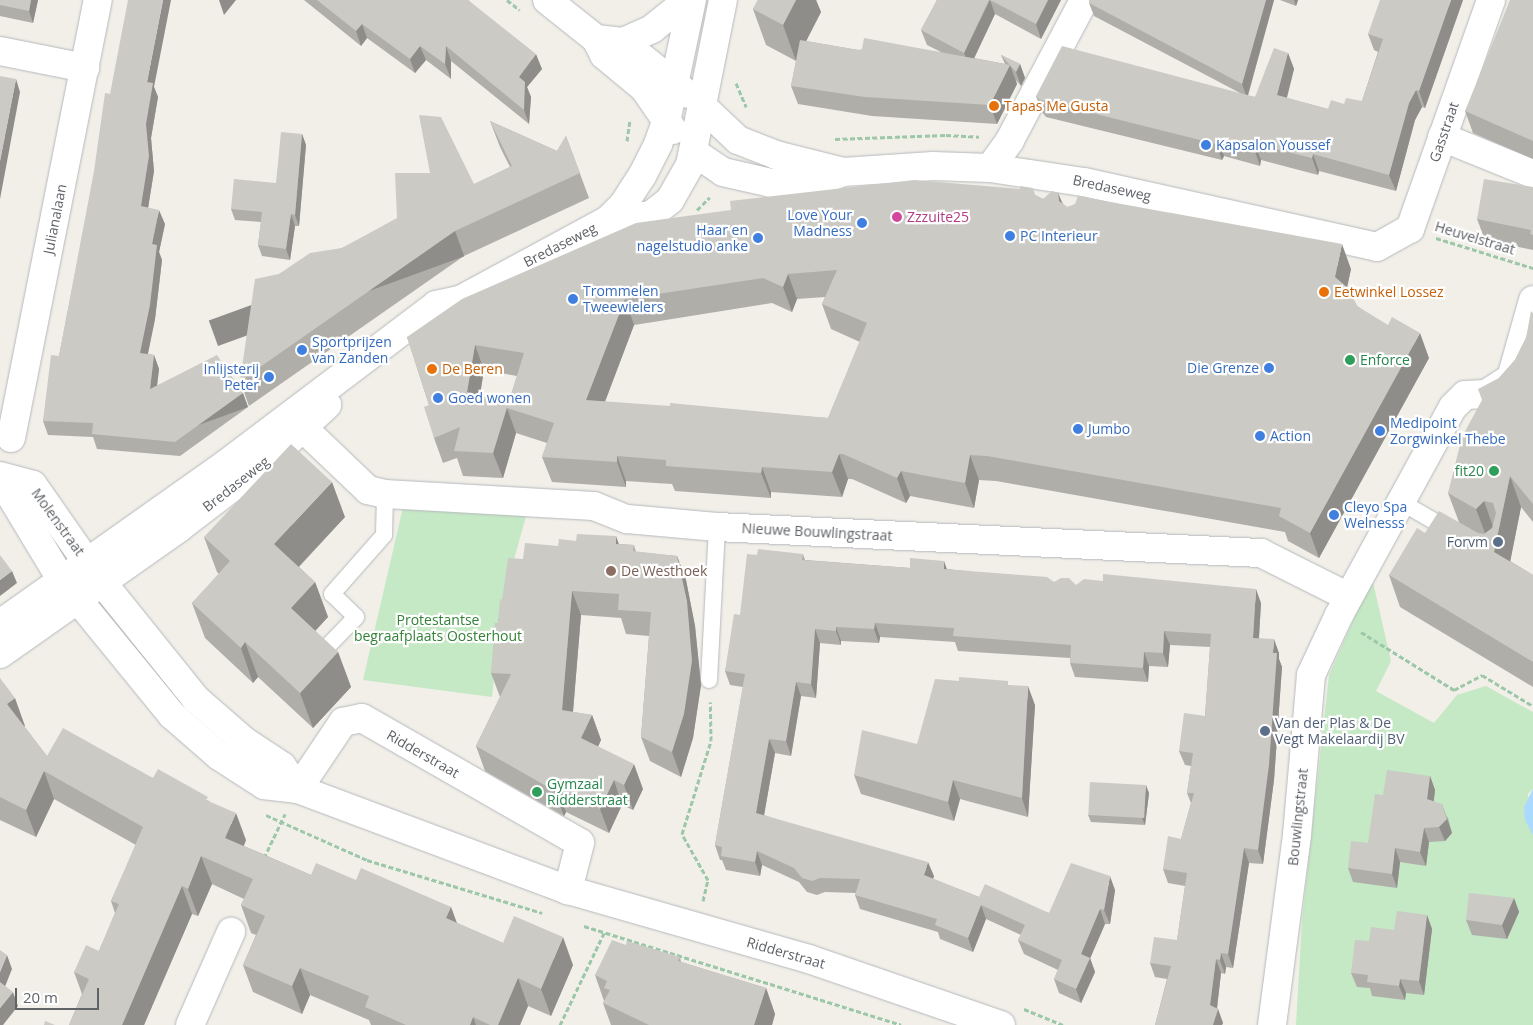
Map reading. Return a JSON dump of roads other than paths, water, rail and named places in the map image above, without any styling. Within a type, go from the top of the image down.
[{"type":"street","name":"Julianalaan","points":[[11,438],[98,0]]},
{"type":"street","points":[[547,0],[596,39],[604,56],[644,88],[666,122],[695,153]]},
{"type":"street","points":[[596,39],[623,42],[652,28],[690,0]]},
{"type":"street","points":[[623,42],[675,84],[690,0]]},
{"type":"street","points":[[695,153],[723,0]]},
{"type":"street","points":[[990,168],[1010,140],[1084,0]]},
{"type":"street","name":"Gasstraat","points":[[1376,247],[1410,229],[1491,0]]},
{"type":"street","points":[[0,51],[85,68]]},
{"type":"street","name":"Bredaseweg","points":[[0,654],[69,589],[226,464],[436,305],[460,300],[608,220],[623,205],[642,176],[666,122],[675,84],[738,140],[767,152],[843,172]]},
{"type":"street","points":[[1442,137],[1533,174]]},
{"type":"street","name":"Bredaseweg","points":[[608,220],[651,215],[670,200],[695,153],[723,172],[771,184],[812,184],[843,172],[933,166],[990,168],[1050,186],[1083,190],[1376,247]]},
{"type":"street","name":"Bredaseweg","points":[[93,571],[179,528],[303,428],[368,368],[445,316],[460,300]]},
{"type":"street","name":"Bouwlingstraat","points":[[1272,1025],[1297,835],[1311,675],[1344,606],[1453,407],[1465,395],[1486,394],[1511,378],[1533,300]]},
{"type":"street","name":"Nieuwe Bouwlingstraat","points":[[303,428],[368,490],[386,494],[594,506],[627,519],[717,527],[1261,553],[1344,606]]},
{"type":"street","name":"Molenstraat","points":[[0,477],[33,485],[93,571]]},
{"type":"street","name":"Molenstraat","points":[[0,477],[69,589]]},
{"type":"street","points":[[93,571],[196,699],[244,741],[282,766],[298,789]]},
{"type":"street","name":"Bredaseweg","points":[[0,624],[69,589]]},
{"type":"street","name":"Ridderstraat","points":[[69,589],[172,715],[219,756],[264,785],[298,789],[568,890],[817,962],[1001,1025]]},
{"type":"street","name":"Ridderstraat","points":[[298,789],[342,722],[362,718],[580,843],[568,890]]},
{"type":"street","points":[[190,1025],[231,932]]},
{"type":"lane","points":[[326,648],[356,617],[332,594],[384,535],[386,494]]},
{"type":"lane","points":[[1402,502],[1469,541]]},
{"type":"lane","points":[[709,680],[717,527]]},
{"type":"water","points":[[1533,789],[1533,835],[1525,820],[1524,807]]},
{"type":"place","name":"Tapas Me Gusta","points":[[994,106]]},
{"type":"place","name":"Kapsalon Youssef","points":[[1206,145]]},
{"type":"place","name":"Zzzuite25","points":[[897,217]]},
{"type":"place","name":"Love Your Madness","points":[[862,223]]},
{"type":"place","name":"PC Interieur","points":[[1010,236]]},
{"type":"place","name":"Haar en nagelstudio anke","points":[[758,238]]},
{"type":"place","name":"Eetwinkel Lossez","points":[[1324,292]]},
{"type":"place","name":"Trommelen Tweewielers","points":[[573,299]]},
{"type":"place","name":"Sportprijzen van Zanden","points":[[302,350]]},
{"type":"place","name":"Enforce","points":[[1350,360]]},
{"type":"place","name":"Die Grenze","points":[[1269,368]]},
{"type":"place","name":"De Beren","points":[[432,369]]},
{"type":"place","name":"Inlijsterij Peter","points":[[269,377]]},
{"type":"place","name":"Goed wonen","points":[[438,398]]},
{"type":"place","name":"Jumbo","points":[[1078,429]]},
{"type":"place","name":"Medipoint Zorgwinkel Thebe","points":[[1380,431]]},
{"type":"place","name":"Action","points":[[1260,436]]},
{"type":"place","name":"fit20","points":[[1494,471]]},
{"type":"place","name":"Cleyo Spa Welnesss","points":[[1334,515]]},
{"type":"place","name":"Forvm","points":[[1498,542]]},
{"type":"place","name":"De Westhoek","points":[[611,571]]},
{"type":"place","name":"Van der Plas & De Vegt Makelaardij BV","points":[[1265,731]]},
{"type":"place","name":"Gymzaal Ridderstraat","points":[[537,792]]},
{"type":"park label","name":"Protestantse begraafplaats Oosterhout","points":[[438,628]]}]
